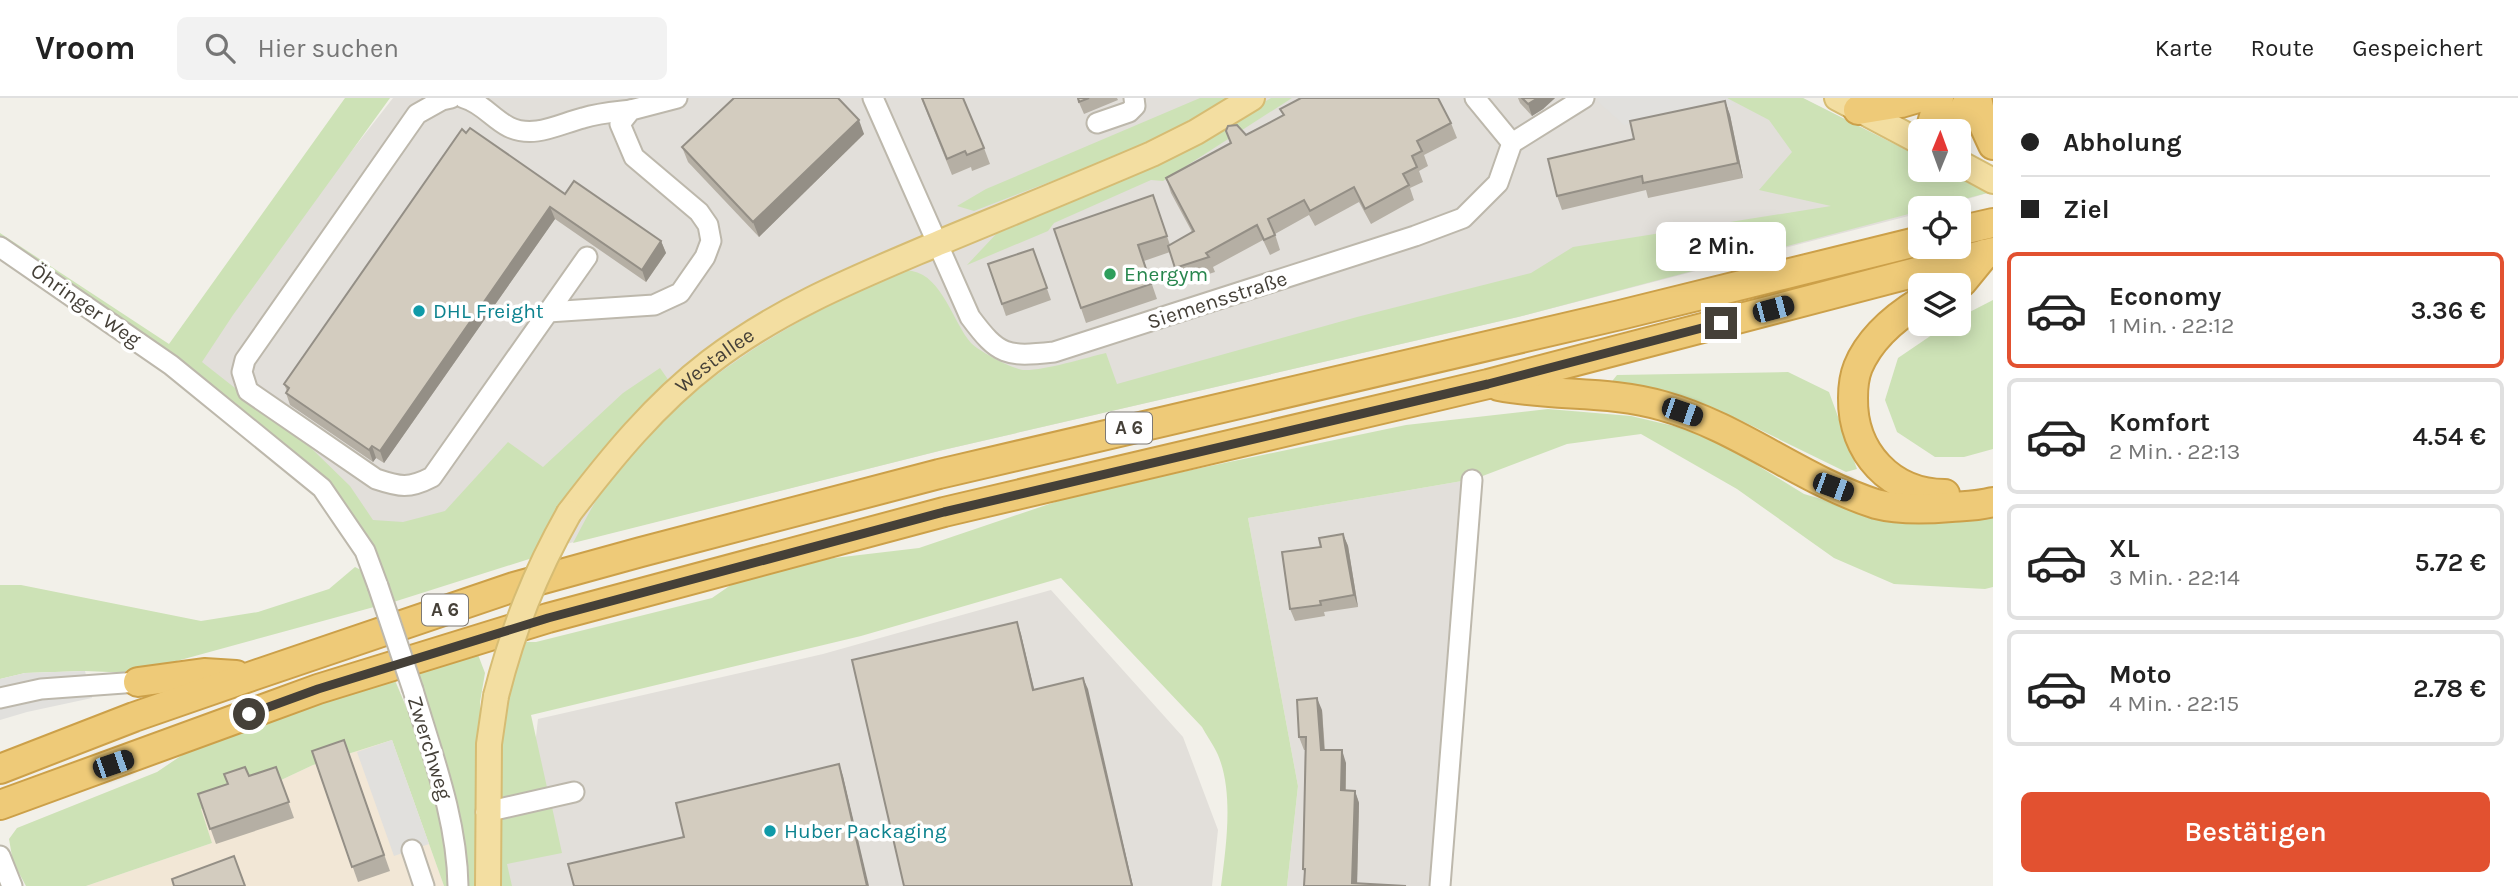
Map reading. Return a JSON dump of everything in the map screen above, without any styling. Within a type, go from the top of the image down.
[{"type":"highway","points":[[1847,104],[1901,103],[1917,98]]},
{"type":"highway","points":[[1933,119],[1939,98]]},
{"type":"highway","points":[[1959,119],[1970,98]]},
{"type":"highway","points":[[1977,98],[1982,121],[1993,145]]},
{"type":"highway","points":[[1971,228],[1993,223]]},
{"type":"highway","name":"A 6","points":[[0,769],[134,717],[514,587],[818,504],[1240,402],[1620,315],[1908,244]]},
{"type":"highway","points":[[1970,273],[1989,253]]},
{"type":"highway","name":"A 6","points":[[0,804],[318,689],[548,618],[944,512],[1488,384],[1989,253]]},
{"type":"highway","points":[[1908,311],[1877,336],[1857,369],[1853,409],[1858,436],[1872,461],[1901,485],[1920,492],[1941,494],[1993,491]]},
{"type":"highway","points":[[1488,384],[1527,391],[1603,394],[1663,406],[1733,432],[1833,487],[1879,505],[1930,509],[1993,502]]},
{"type":"highway","points":[[138,682],[204,673],[251,676]]},
{"type":"main road","name":"Westallee","points":[[488,886],[486,813],[489,744],[496,696],[508,649],[545,554],[569,513],[611,458],[652,414],[709,362],[773,318],[844,282],[1152,155],[1252,98]]},
{"type":"main road","points":[[1847,104],[1908,136]]},
{"type":"main road","points":[[1971,169],[1993,181]]},
{"type":"street","points":[[451,98],[417,114],[245,360],[242,372],[248,391],[376,479],[397,486],[409,486],[432,477],[587,257]]},
{"type":"street","points":[[464,98],[472,100],[510,128],[532,131],[548,130],[601,113],[625,117],[677,98]]},
{"type":"street","name":"Siemensstraße","points":[[873,98],[970,317],[986,339],[1001,351],[1021,356],[1054,352],[1415,236],[1463,218],[1498,183],[1512,143]]},
{"type":"street","points":[[1097,123],[1129,112],[1135,106],[1134,98]]},
{"type":"street","points":[[1475,98],[1512,143],[1584,98]]},
{"type":"street","points":[[548,312],[654,305],[680,293],[705,257],[711,241],[708,225],[699,212],[634,157],[625,117]]},
{"type":"street","name":"Öhringer Weg","points":[[0,247],[171,365]]},
{"type":"street","name":"Zwerchweg","points":[[171,365],[322,488],[365,551],[413,690],[452,824],[458,859],[458,886]]},
{"type":"street","points":[[1440,886],[1472,480]]},
{"type":"street","points":[[0,698],[41,689],[138,682]]},
{"type":"street","points":[[486,813],[574,792]]},
{"type":"street","points":[[412,850],[424,886]]},
{"type":"street","points":[[0,856],[12,886]]},
{"type":"shaded area","points":[[393,98],[1803,98],[1908,151],[1908,182],[1971,182],[1991,192],[1971,198],[1908,196],[1908,216],[1518,317],[943,450],[510,558],[376,544],[190,358]]},
{"type":"shaded area","points":[[1599,98],[1727,98],[1736,104],[1624,125],[1597,101]]},
{"type":"shaded area","points":[[1462,481],[1431,886],[1287,886],[1298,786],[1248,518]]},
{"type":"shaded area","points":[[1051,590],[1183,737],[1218,830],[1212,886],[505,886],[501,869],[532,772],[538,719],[823,654]]},
{"type":"shaded area","points":[[85,671],[92,698],[0,720],[0,679],[25,673]]},
{"type":"shaded area","points":[[392,740],[444,886],[86,886],[212,843],[200,808],[279,781],[313,765]]},
{"type":"shaded area","points":[[392,740],[429,844],[394,856],[357,752]]},
{"type":"green space","points":[[345,98],[390,98],[202,362],[311,448],[350,486],[373,520],[403,522],[445,511],[508,442],[543,467],[623,393],[660,368],[676,391],[545,554],[384,605],[322,488],[0,247],[0,233],[169,344]]},
{"type":"green space","points":[[1200,98],[1233,98],[1171,132],[1106,160],[974,211],[957,206],[986,189]]},
{"type":"green space","points":[[1271,98],[1292,98],[1163,181],[1151,180],[1054,223],[1048,231],[967,265],[998,232],[1127,176],[1214,132]]},
{"type":"green space","points":[[1727,98],[1803,98],[1908,151],[1908,182],[1971,182],[1991,192],[1971,197],[1908,196],[1908,214],[1518,317],[943,450],[573,543],[608,483],[632,453],[685,400],[745,355],[777,335],[843,298],[896,273],[912,271],[931,282],[971,343],[996,359],[1018,369],[1031,370],[1106,353],[1117,384],[1357,317],[1531,273],[1573,247],[1831,206],[1759,190],[1792,152],[1769,120]]},
{"type":"green space","points":[[1993,300],[1993,449],[1964,457],[1935,457],[1897,432],[1885,400],[1898,358],[1930,336],[1971,336],[1971,311]]},
{"type":"green space","points":[[1788,372],[1829,392],[1857,469],[1846,472],[1738,419],[1670,392],[1609,385],[1617,375]]},
{"type":"green space","points":[[1548,409],[1631,416],[1682,428],[1729,448],[1804,494],[1886,518],[1962,521],[1993,514],[1993,587],[1985,589],[1894,584],[1834,558],[1737,489],[1641,434],[1567,444],[1480,477],[1462,481],[1248,518],[1298,786],[1287,886],[1221,886],[1227,803],[1223,770],[1216,752],[1202,727],[1061,578],[861,636],[531,715],[548,792],[502,802],[495,790],[508,693],[526,642],[536,642],[712,598],[757,567],[919,548],[1082,493],[1406,425]]},
{"type":"green space","points":[[355,567],[363,571],[374,607],[133,673],[25,673],[0,679],[0,585],[21,585],[201,621],[258,612],[329,589]]},
{"type":"green space","points":[[477,652],[485,673],[480,702],[480,886],[463,886],[412,672]]},
{"type":"green space","points":[[394,678],[415,728],[446,822],[450,886],[444,886],[392,740],[313,765],[279,781],[201,809],[212,843],[86,886],[26,886],[13,862],[9,839],[17,828],[157,772],[197,745]]},
{"type":"green space","points":[[552,807],[562,853],[507,864],[512,886],[496,886],[494,829],[505,817]]},
{"type":"building","points":[[734,98],[838,98],[859,120],[753,222],[682,147]]},
{"type":"building","points":[[922,98],[963,98],[984,148],[967,155],[965,151],[947,159]]},
{"type":"building","points":[[1301,98],[1438,98],[1451,123],[1417,141],[1422,151],[1412,156],[1417,167],[1403,174],[1409,185],[1365,209],[1354,187],[1310,211],[1304,200],[1268,219],[1275,235],[1264,240],[1257,225],[1206,253],[1209,257],[1175,268],[1168,246],[1194,231],[1166,178],[1231,143],[1226,131],[1228,126],[1237,125],[1246,135],[1284,115],[1280,109]]},
{"type":"building","points":[[1522,98],[1538,98],[1528,104]]},
{"type":"building","points":[[1725,101],[1738,163],[1643,183],[1642,176],[1557,196],[1548,159],[1634,139],[1630,121]]},
{"type":"building","name":"DHL Freight","points":[[470,128],[565,194],[574,181],[661,241],[642,270],[550,207],[380,451],[372,446],[369,450],[286,393],[289,388],[284,384],[462,129],[466,133]]},
{"type":"building","points":[[1153,195],[1167,236],[1138,245],[1151,284],[1081,308],[1054,229]]},
{"type":"building","points":[[1033,249],[1047,288],[1002,304],[988,264]]},
{"type":"building","points":[[1343,534],[1354,595],[1320,601],[1321,605],[1290,609],[1282,552],[1321,547],[1319,538]]},
{"type":"building","points":[[1017,622],[1033,690],[1083,678],[1132,886],[904,886],[852,660]]},
{"type":"building","points":[[1317,698],[1321,750],[1342,750],[1341,790],[1355,791],[1352,883],[1406,886],[1304,886],[1306,737],[1299,737],[1297,700]]},
{"type":"building","points":[[344,740],[384,855],[352,867],[312,751]]},
{"type":"building","name":"Huber Packaging","points":[[839,764],[867,886],[574,886],[568,864],[684,837],[676,803]]},
{"type":"building","points":[[245,767],[249,776],[276,767],[289,802],[210,829],[198,794],[228,784],[224,774]]},
{"type":"building","points":[[234,856],[245,886],[174,886],[172,879]]},
{"type":"place","name":"Energym","points":[[1110,274]]},
{"type":"place","name":"DHL Freight","points":[[419,311]]},
{"type":"place","name":"Huber Packaging","points":[[770,831]]},
{"type":"route","points":[[249,714],[318,689],[548,618],[944,512],[1488,384],[1721,323]]}]
